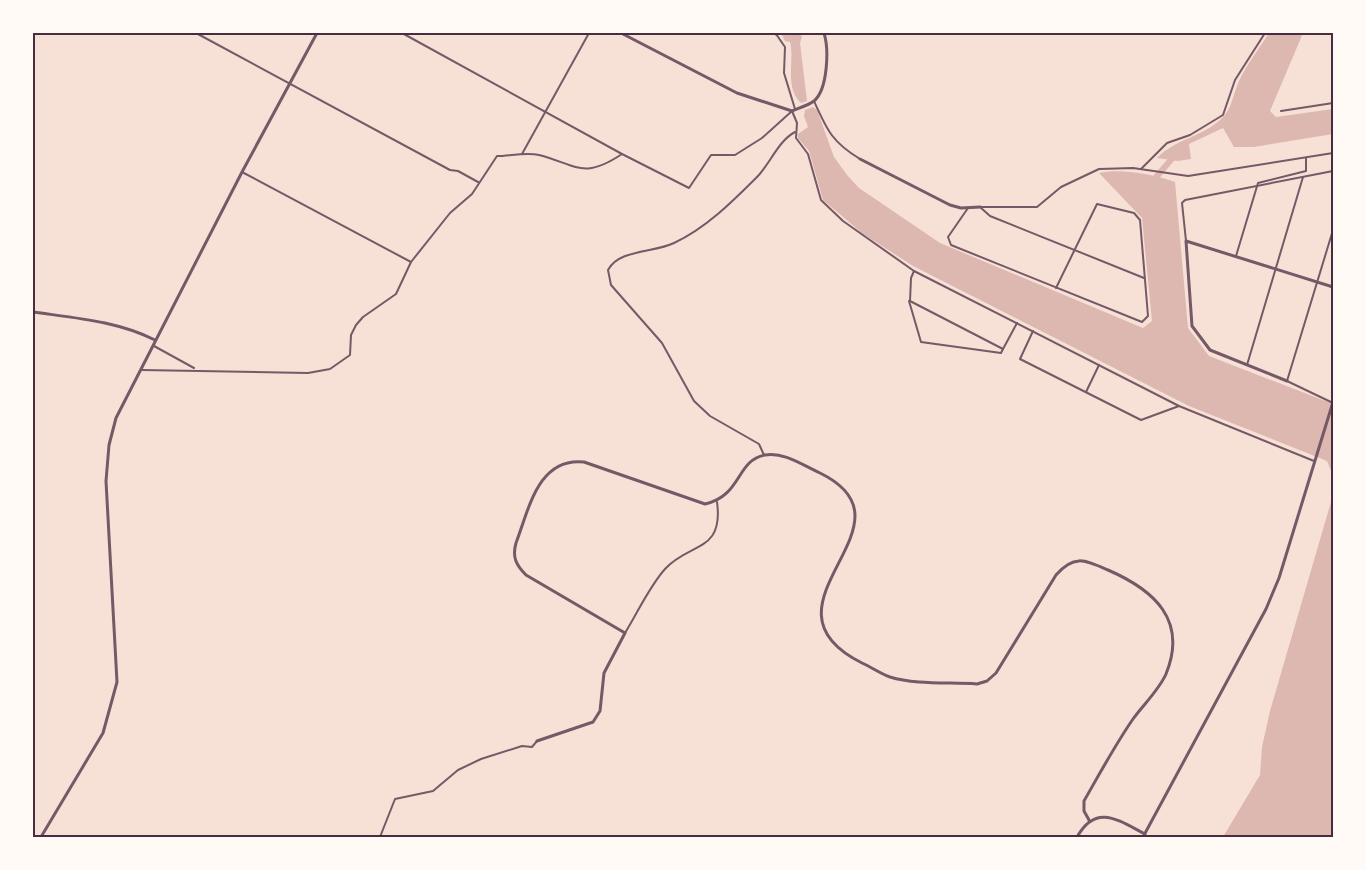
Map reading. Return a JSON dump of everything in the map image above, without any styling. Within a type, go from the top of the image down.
[{"type":"street","points":[[196,33],[450,170],[458,171],[478,182]]},
{"type":"street","points":[[206,39],[209,33]]},
{"type":"street","points":[[41,837],[103,733],[117,682],[106,481],[109,445],[116,418],[242,171],[316,33]]},
{"type":"street","points":[[402,33],[622,154],[689,188],[711,155],[735,155],[762,138],[794,110],[814,101]]},
{"type":"street","points":[[522,154],[589,33]]},
{"type":"street","points":[[621,33],[737,93],[794,110]]},
{"type":"street","points":[[775,33],[785,47],[784,73],[797,123],[796,138],[808,154],[816,185],[824,204],[843,221],[915,271],[1179,406],[1315,460]]},
{"type":"street","points":[[824,33],[827,65],[814,101],[829,134],[842,148],[860,159],[950,205],[968,208],[1037,207],[1060,188],[1099,170],[1141,170],[1171,174],[1214,173],[1333,153]]},
{"type":"street","points":[[1141,170],[1167,143],[1190,135],[1222,115],[1236,80],[1265,33]]},
{"type":"street","points":[[1281,111],[1333,103]]},
{"type":"street","points":[[764,455],[759,444],[710,416],[694,401],[662,343],[611,285],[608,270],[619,258],[669,246],[719,214],[758,176],[773,155],[795,132]]},
{"type":"street","points":[[139,370],[196,369],[308,373],[330,369],[350,355],[351,335],[363,316],[396,294],[411,262],[450,213],[472,194],[497,156],[538,155],[573,168],[588,170],[604,165],[622,154]]},
{"type":"street","points":[[1236,256],[1258,183],[1306,171],[1306,157]]},
{"type":"street","points":[[242,171],[411,262]]},
{"type":"street","points":[[1077,837],[1089,820],[1100,817],[1118,819],[1144,835],[1266,609],[1279,578],[1333,403],[1287,381],[1210,350],[1192,326],[1182,203],[1185,200],[1333,171]]},
{"type":"street","points":[[1246,365],[1303,177]]},
{"type":"street","points":[[968,208],[948,237],[951,244],[1056,288],[1142,322],[1148,316],[1140,220],[1134,213],[1098,204],[1056,288]]},
{"type":"street","points":[[980,207],[990,216],[1145,278]]},
{"type":"street","points":[[1287,381],[1333,231]]},
{"type":"street","points":[[1186,241],[1333,287]]},
{"type":"street","points":[[915,271],[911,279],[910,301],[908,302],[921,342],[1001,353],[1017,323]]},
{"type":"street","points":[[910,301],[1004,349]]},
{"type":"street","points":[[33,312],[115,324],[132,328],[155,340]]},
{"type":"street","points":[[1033,331],[1020,359],[1141,420],[1179,406]]},
{"type":"street","points":[[152,346],[196,369]]},
{"type":"street","points":[[1085,392],[1099,365]]},
{"type":"street","points":[[625,633],[526,575],[518,567],[513,553],[541,480],[554,467],[564,462],[584,462],[693,502],[705,504],[717,502],[735,487],[750,462],[764,455],[778,454],[835,480],[846,490],[853,502],[856,513],[855,528],[823,592],[821,619],[833,644],[847,655],[890,677],[976,684],[987,681],[996,673],[1065,564],[1074,561],[1091,562],[1136,582],[1160,603],[1172,632],[1171,656],[1165,676],[1132,720],[1084,801],[1084,811],[1089,820]]},
{"type":"street","points":[[380,837],[395,800],[433,791],[458,770],[481,759],[522,746],[532,747],[537,741],[593,722],[600,711],[604,672],[625,633],[665,569],[708,542],[719,519],[717,502]]},
{"type":"shaded area","points":[[781,33],[800,33],[802,37],[800,43],[807,101],[801,103],[796,97],[791,82],[790,42],[785,41]]},
{"type":"shaded area","points":[[1269,33],[1303,33],[1270,111],[1276,117],[1333,109],[1333,134],[1254,147],[1234,147],[1223,128],[1189,144],[1191,159],[1178,161],[1157,158],[1172,146],[1214,125],[1225,115],[1242,75]]},
{"type":"shaded area","points":[[813,107],[817,110],[834,157],[859,188],[940,243],[1143,328],[1152,321],[1142,218],[1099,173],[1117,171],[1138,173],[1175,182],[1188,328],[1209,356],[1333,404],[1333,476],[1327,461],[1189,406],[913,266],[862,233],[823,200],[809,151],[798,138],[798,134],[808,127],[804,116],[805,110]]},
{"type":"shaded area","points":[[1333,495],[1333,837],[1223,837],[1260,775],[1262,747],[1270,711]]},
{"type":"waterway","points":[[1152,182],[1175,155]]}]
